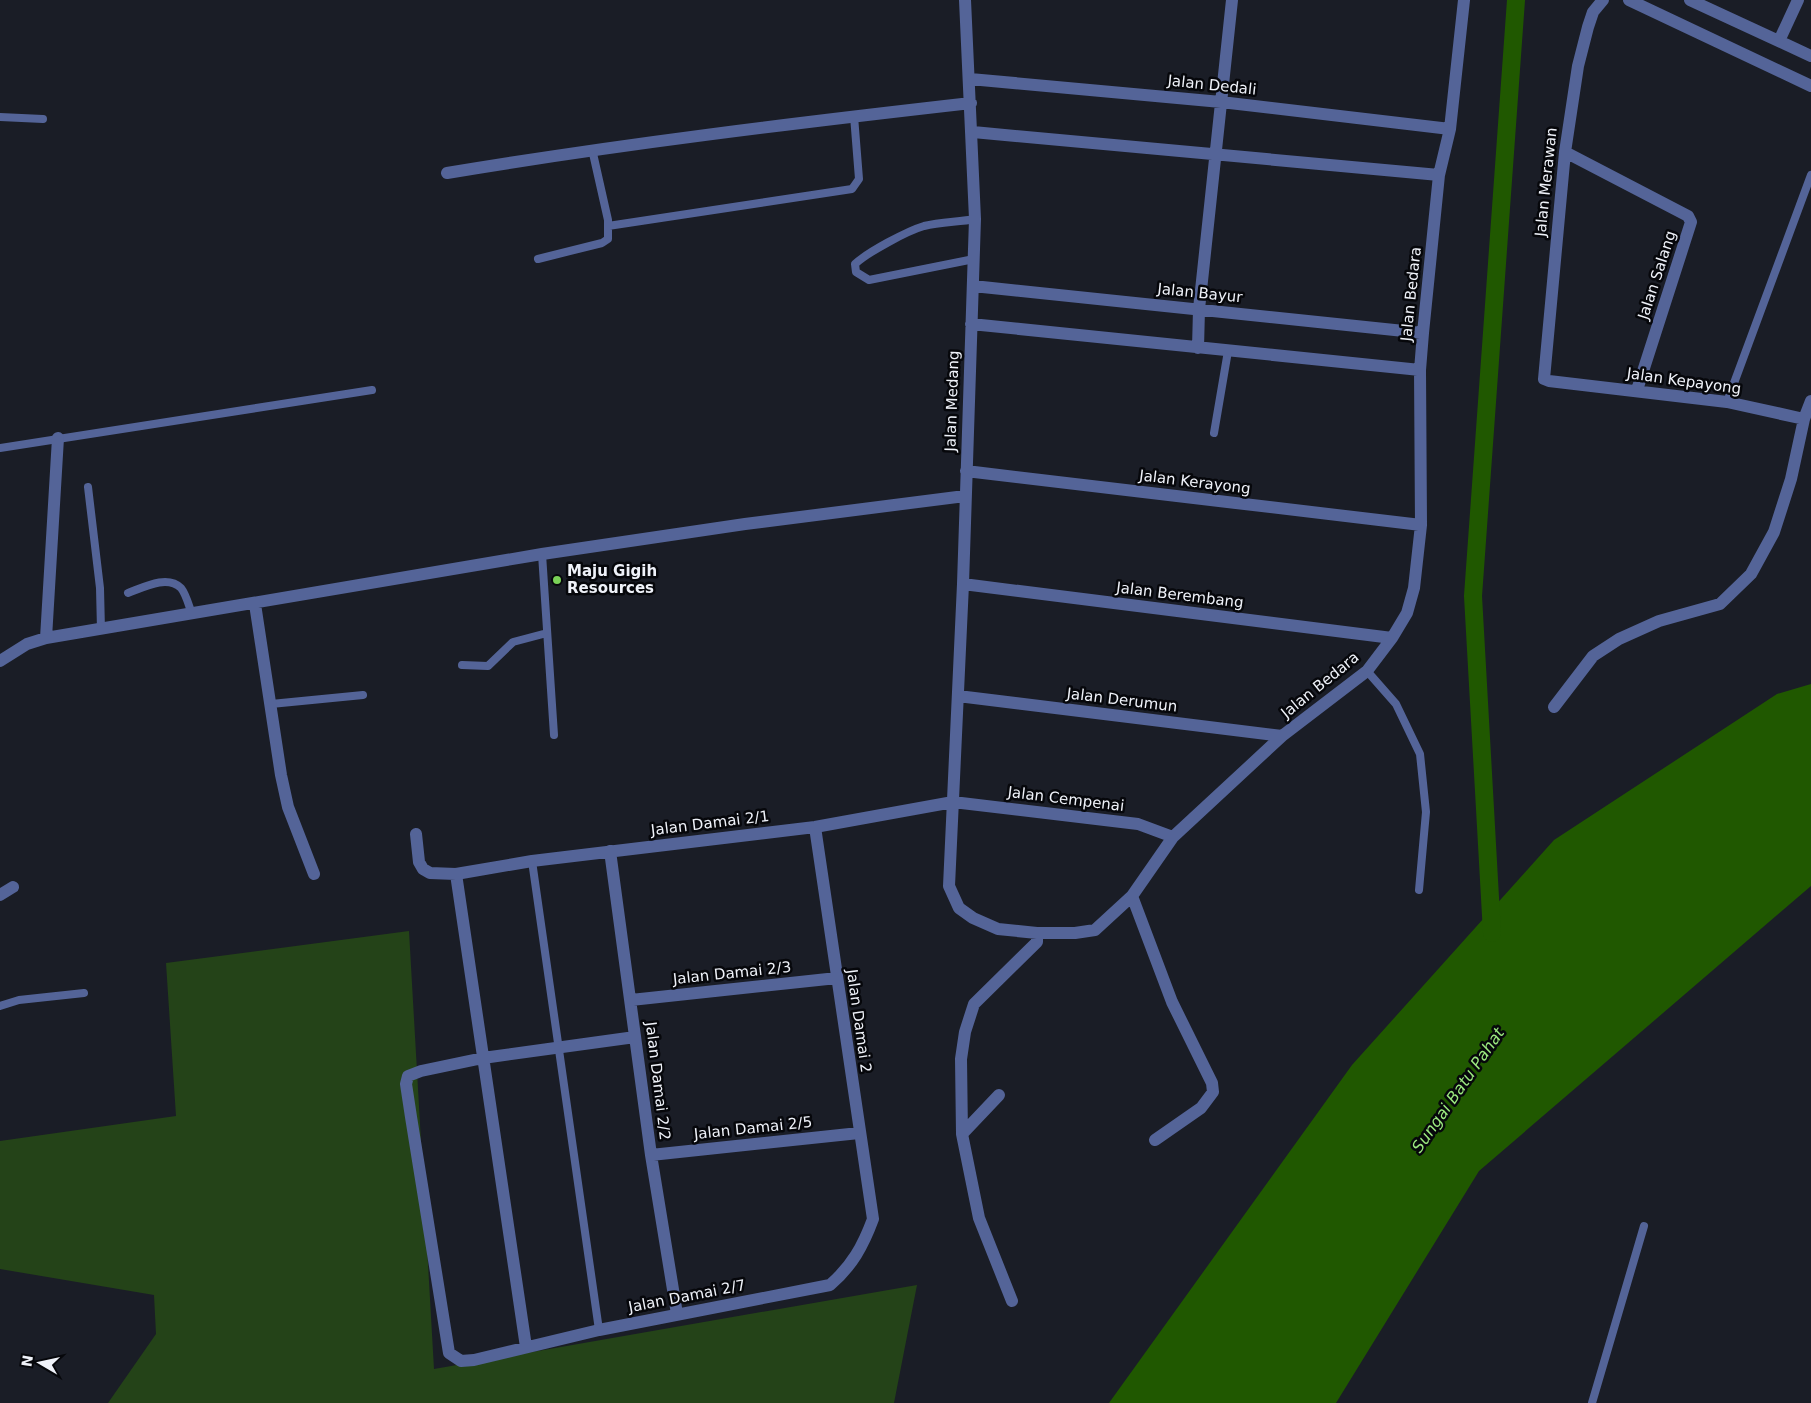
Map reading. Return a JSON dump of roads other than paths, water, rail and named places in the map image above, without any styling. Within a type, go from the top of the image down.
[{"type":"street","name":"Jalan Medang","points":[[953,802],[963,584],[975,219],[973,132],[965,0]]},
{"type":"street","points":[[1198,348],[1199,309],[1232,0]]},
{"type":"street","name":"Jalan Bedara","points":[[953,802],[949,886],[959,908],[973,918],[998,929],[1038,933],[1075,933],[1095,930],[1132,896],[1173,837],[1282,736],[1367,671],[1392,638],[1407,613],[1414,588],[1421,525],[1420,370],[1423,333],[1439,175],[1450,129],[1464,0]]},
{"type":"street","name":"Jalan Merawan","points":[[1543,374],[1565,152],[1578,66],[1593,12],[1603,0]]},
{"type":"street","points":[[1629,0],[1811,86]]},
{"type":"street","points":[[1690,0],[1712,4],[1779,41],[1811,56]]},
{"type":"street","points":[[1779,41],[1798,0]]},
{"type":"street","name":"Jalan Dedali","points":[[970,79],[1221,102],[1450,129]]},
{"type":"street","points":[[447,173],[592,149],[971,103]]},
{"type":"street","points":[[973,132],[1439,175]]},
{"type":"street","name":"Jalan Salang","points":[[1565,152],[1688,216],[1691,222],[1637,390]]},
{"type":"street","name":"Jalan Bayur","points":[[972,286],[1423,333]]},
{"type":"street","points":[[971,324],[1420,370]]},
{"type":"street","name":"Jalan Kepayong","points":[[1543,374],[1544,379],[1549,381],[1727,402],[1804,419]]},
{"type":"street","points":[[1554,707],[1593,656],[1606,647],[1659,621],[1720,604],[1751,574],[1774,532],[1791,479],[1804,419],[1811,401]]},
{"type":"street","points":[[46,638],[58,438]]},
{"type":"street","name":"Jalan Kerayong","points":[[966,471],[1421,525]]},
{"type":"street","points":[[0,661],[27,644],[46,638],[542,554],[754,522],[965,496]]},
{"type":"street","name":"Jalan Berembang","points":[[963,584],[1392,638]]},
{"type":"street","points":[[255,604],[280,775],[288,807],[314,874]]},
{"type":"street","name":"Jalan Derumun","points":[[958,696],[1282,736]]},
{"type":"street","name":"Jalan Cempenai","points":[[814,827],[953,802],[1138,824],[1173,837]]},
{"type":"street","name":"Jalan Damai 2/1","points":[[416,834],[419,862],[423,869],[430,873],[456,874],[532,861],[814,827]]},
{"type":"street","name":"Jalan Damai 2","points":[[814,827],[873,1219]]},
{"type":"street","name":"Jalan Damai 2/2","points":[[610,851],[651,1155],[677,1314]]},
{"type":"street","points":[[456,874],[526,1346]]},
{"type":"street","points":[[0,895],[13,887]]},
{"type":"street","points":[[1132,896],[1172,1002],[1212,1083],[1213,1092],[1200,1108],[1156,1140]]},
{"type":"street","points":[[1012,1301],[979,1218],[962,1134],[961,1059],[964,1032],[974,1004],[1037,942],[1038,933]]},
{"type":"street","name":"Jalan Damai 2/3","points":[[631,1000],[836,978]]},
{"type":"street","points":[[483,1058],[635,1037]]},
{"type":"street","name":"Jalan Damai 2/7","points":[[483,1058],[421,1071],[408,1076],[406,1084],[449,1354],[461,1360],[474,1360],[599,1330],[830,1285],[849,1267],[863,1246],[873,1219]]},
{"type":"street","points":[[962,1134],[999,1095]]},
{"type":"street","name":"Jalan Damai 2/5","points":[[651,1155],[859,1133]]},
{"type":"lane","points":[[608,226],[852,189],[859,179],[854,116]]},
{"type":"lane","points":[[0,117],[43,119]]},
{"type":"lane","points":[[538,259],[602,243],[608,239],[608,226],[592,149]]},
{"type":"lane","points":[[1727,402],[1811,175]]},
{"type":"lane","points":[[974,259],[869,280],[856,272],[856,264],[864,256],[912,230],[925,226],[975,219]]},
{"type":"lane","points":[[1214,433],[1228,351]]},
{"type":"lane","points":[[0,448],[372,390]]},
{"type":"lane","points":[[88,487],[100,588],[100,630]]},
{"type":"lane","points":[[542,554],[554,735]]},
{"type":"lane","points":[[128,593],[161,582],[177,586],[182,589],[192,614]]},
{"type":"lane","points":[[462,665],[488,666],[513,642],[525,637],[547,633]]},
{"type":"lane","points":[[1367,671],[1396,704],[1420,754],[1426,812],[1419,890]]},
{"type":"lane","points":[[271,704],[363,695]]},
{"type":"lane","points":[[532,861],[599,1330]]},
{"type":"lane","points":[[0,1006],[19,1000],[84,993]]},
{"type":"lane","points":[[1592,1403],[1644,1226]]},
{"type":"water","name":"Sungai Batu Pahat","points":[[1811,684],[1811,886],[1479,1171],[1336,1403],[1109,1403],[1352,1065],[1554,840],[1777,694]]},
{"type":"waterway","points":[[1492,933],[1473,596],[1516,0]]},
{"type":"place","name":"Maju Gigih Resources","points":[[557,580]]}]
